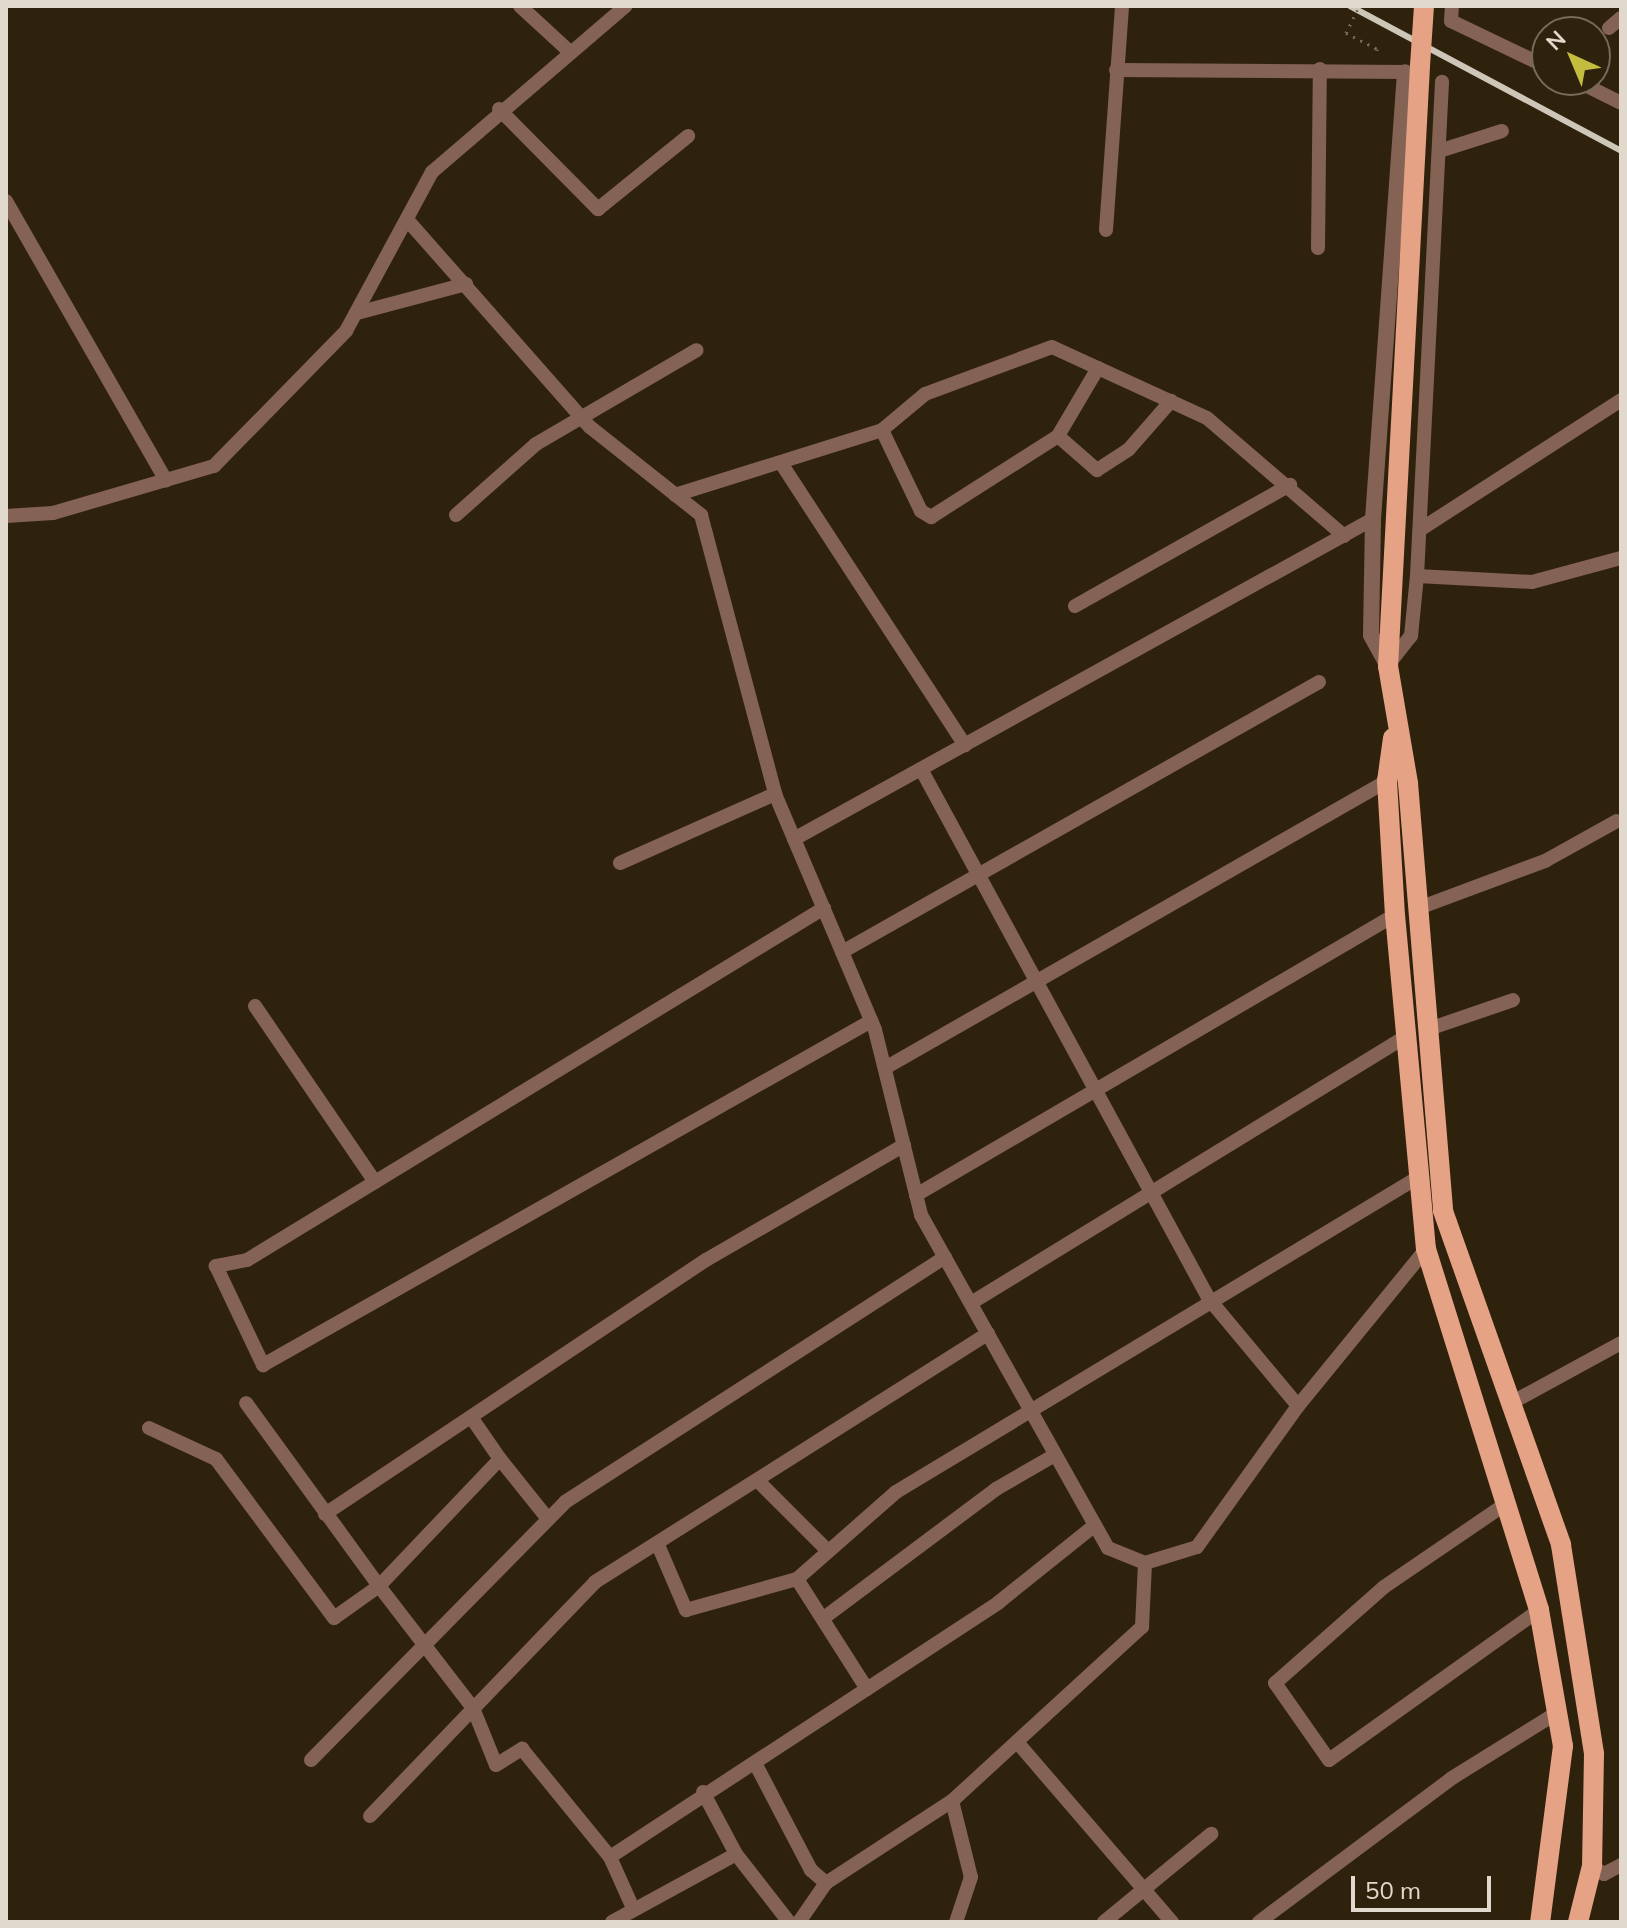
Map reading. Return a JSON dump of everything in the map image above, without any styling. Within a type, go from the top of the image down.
[{"type":"main road","points":[[1424,6],[1412,69],[1388,666],[1395,727],[1408,783],[1443,1211],[1561,1545],[1594,1754],[1592,1866],[1578,1922]]},
{"type":"main road","points":[[1395,727],[1387,781],[1405,1037],[1426,1249],[1539,1610],[1558,1712],[1555,1847],[1540,1922]]},
{"type":"street","points":[[520,6],[569,51]]},
{"type":"street","points":[[6,516],[53,513],[214,466],[357,313],[410,223],[432,172],[499,109],[626,6]]},
{"type":"street","points":[[1106,230],[1122,6]]},
{"type":"street","points":[[1452,6],[1451,21],[1531,59]]},
{"type":"street","points":[[1318,248],[1320,69]]},
{"type":"street","points":[[1116,70],[1412,69],[1373,519],[1371,635],[1388,666],[1411,636],[1417,576],[1442,82]]},
{"type":"street","points":[[499,109],[598,209],[688,136]]},
{"type":"street","points":[[1439,151],[1502,131]]},
{"type":"street","points":[[6,201],[166,480]]},
{"type":"street","points":[[410,223],[580,415],[701,515],[775,794],[871,1021],[916,1195],[945,1257],[1108,1548],[1145,1563],[1197,1547],[1298,1406],[1426,1249]]},
{"type":"street","points":[[357,313],[466,284]]},
{"type":"street","points":[[675,495],[882,430],[925,394],[1052,347],[1207,418],[1290,485],[1344,536]]},
{"type":"street","points":[[456,515],[580,415],[697,350]]},
{"type":"street","points":[[882,430],[921,511],[931,517],[1058,436],[1098,368]]},
{"type":"street","points":[[1421,529],[1621,400]]},
{"type":"street","points":[[1058,436],[1097,470],[1129,449],[1171,401]]},
{"type":"street","points":[[781,463],[965,745]]},
{"type":"street","points":[[1075,606],[1290,485]]},
{"type":"street","points":[[794,839],[1373,519]]},
{"type":"street","points":[[1417,576],[1532,582],[1621,558]]},
{"type":"street","points":[[842,952],[1319,682]]},
{"type":"street","points":[[921,769],[1040,978],[1096,1088],[1156,1190],[1209,1299],[1298,1406]]},
{"type":"street","points":[[885,1068],[1387,781]]},
{"type":"street","points":[[620,863],[775,794]]},
{"type":"street","points":[[1416,909],[1545,861],[1617,821]]},
{"type":"street","points":[[824,908],[247,1260],[216,1266],[263,1365],[871,1021]]},
{"type":"street","points":[[916,1195],[1395,915]]},
{"type":"street","points":[[1426,1030],[1513,1000]]},
{"type":"street","points":[[255,1006],[375,1182]]},
{"type":"street","points":[[971,1303],[1405,1037]]},
{"type":"street","points":[[325,1514],[706,1260],[904,1145]]},
{"type":"street","points":[[658,1545],[686,1610],[797,1579],[896,1492],[1031,1412],[1209,1299],[1417,1178]]},
{"type":"street","points":[[311,1760],[548,1519],[945,1257]]},
{"type":"street","points":[[370,1816],[595,1582],[759,1482],[988,1334]]},
{"type":"street","points":[[1511,1403],[1621,1343]]},
{"type":"street","points":[[246,1403],[325,1514],[473,1708],[496,1765],[522,1749],[610,1857],[632,1906]]},
{"type":"street","points":[[471,1417],[548,1519]]},
{"type":"street","points":[[149,1428],[216,1459],[334,1618],[379,1586],[500,1459]]},
{"type":"street","points":[[825,1617],[996,1489],[1055,1455]]},
{"type":"street","points":[[759,1482],[828,1551]]},
{"type":"street","points":[[1507,1503],[1384,1587],[1275,1683],[1329,1760],[1539,1610]]},
{"type":"street","points":[[610,1857],[703,1792],[755,1763],[999,1602],[1095,1525]]},
{"type":"street","points":[[799,1922],[826,1883],[952,1801],[1142,1627],[1145,1563]]},
{"type":"street","points":[[797,1579],[825,1617],[867,1689]]},
{"type":"street","points":[[1259,1922],[1452,1778],[1558,1712]]},
{"type":"street","points":[[1017,1742],[1172,1922]]},
{"type":"street","points":[[755,1763],[811,1870],[826,1883]]},
{"type":"street","points":[[703,1792],[736,1854],[789,1922]]},
{"type":"street","points":[[952,1801],[971,1877],[956,1922]]},
{"type":"street","points":[[1104,1922],[1147,1891],[1211,1834]]},
{"type":"street","points":[[612,1922],[632,1906],[671,1894],[736,1854]]},
{"type":"street","points":[[1592,1866],[1604,1874],[1621,1865]]},
{"type":"path","points":[[1359,6],[1346,33],[1377,49]]},
{"type":"railway","points":[[1350,6],[1621,151]]}]
